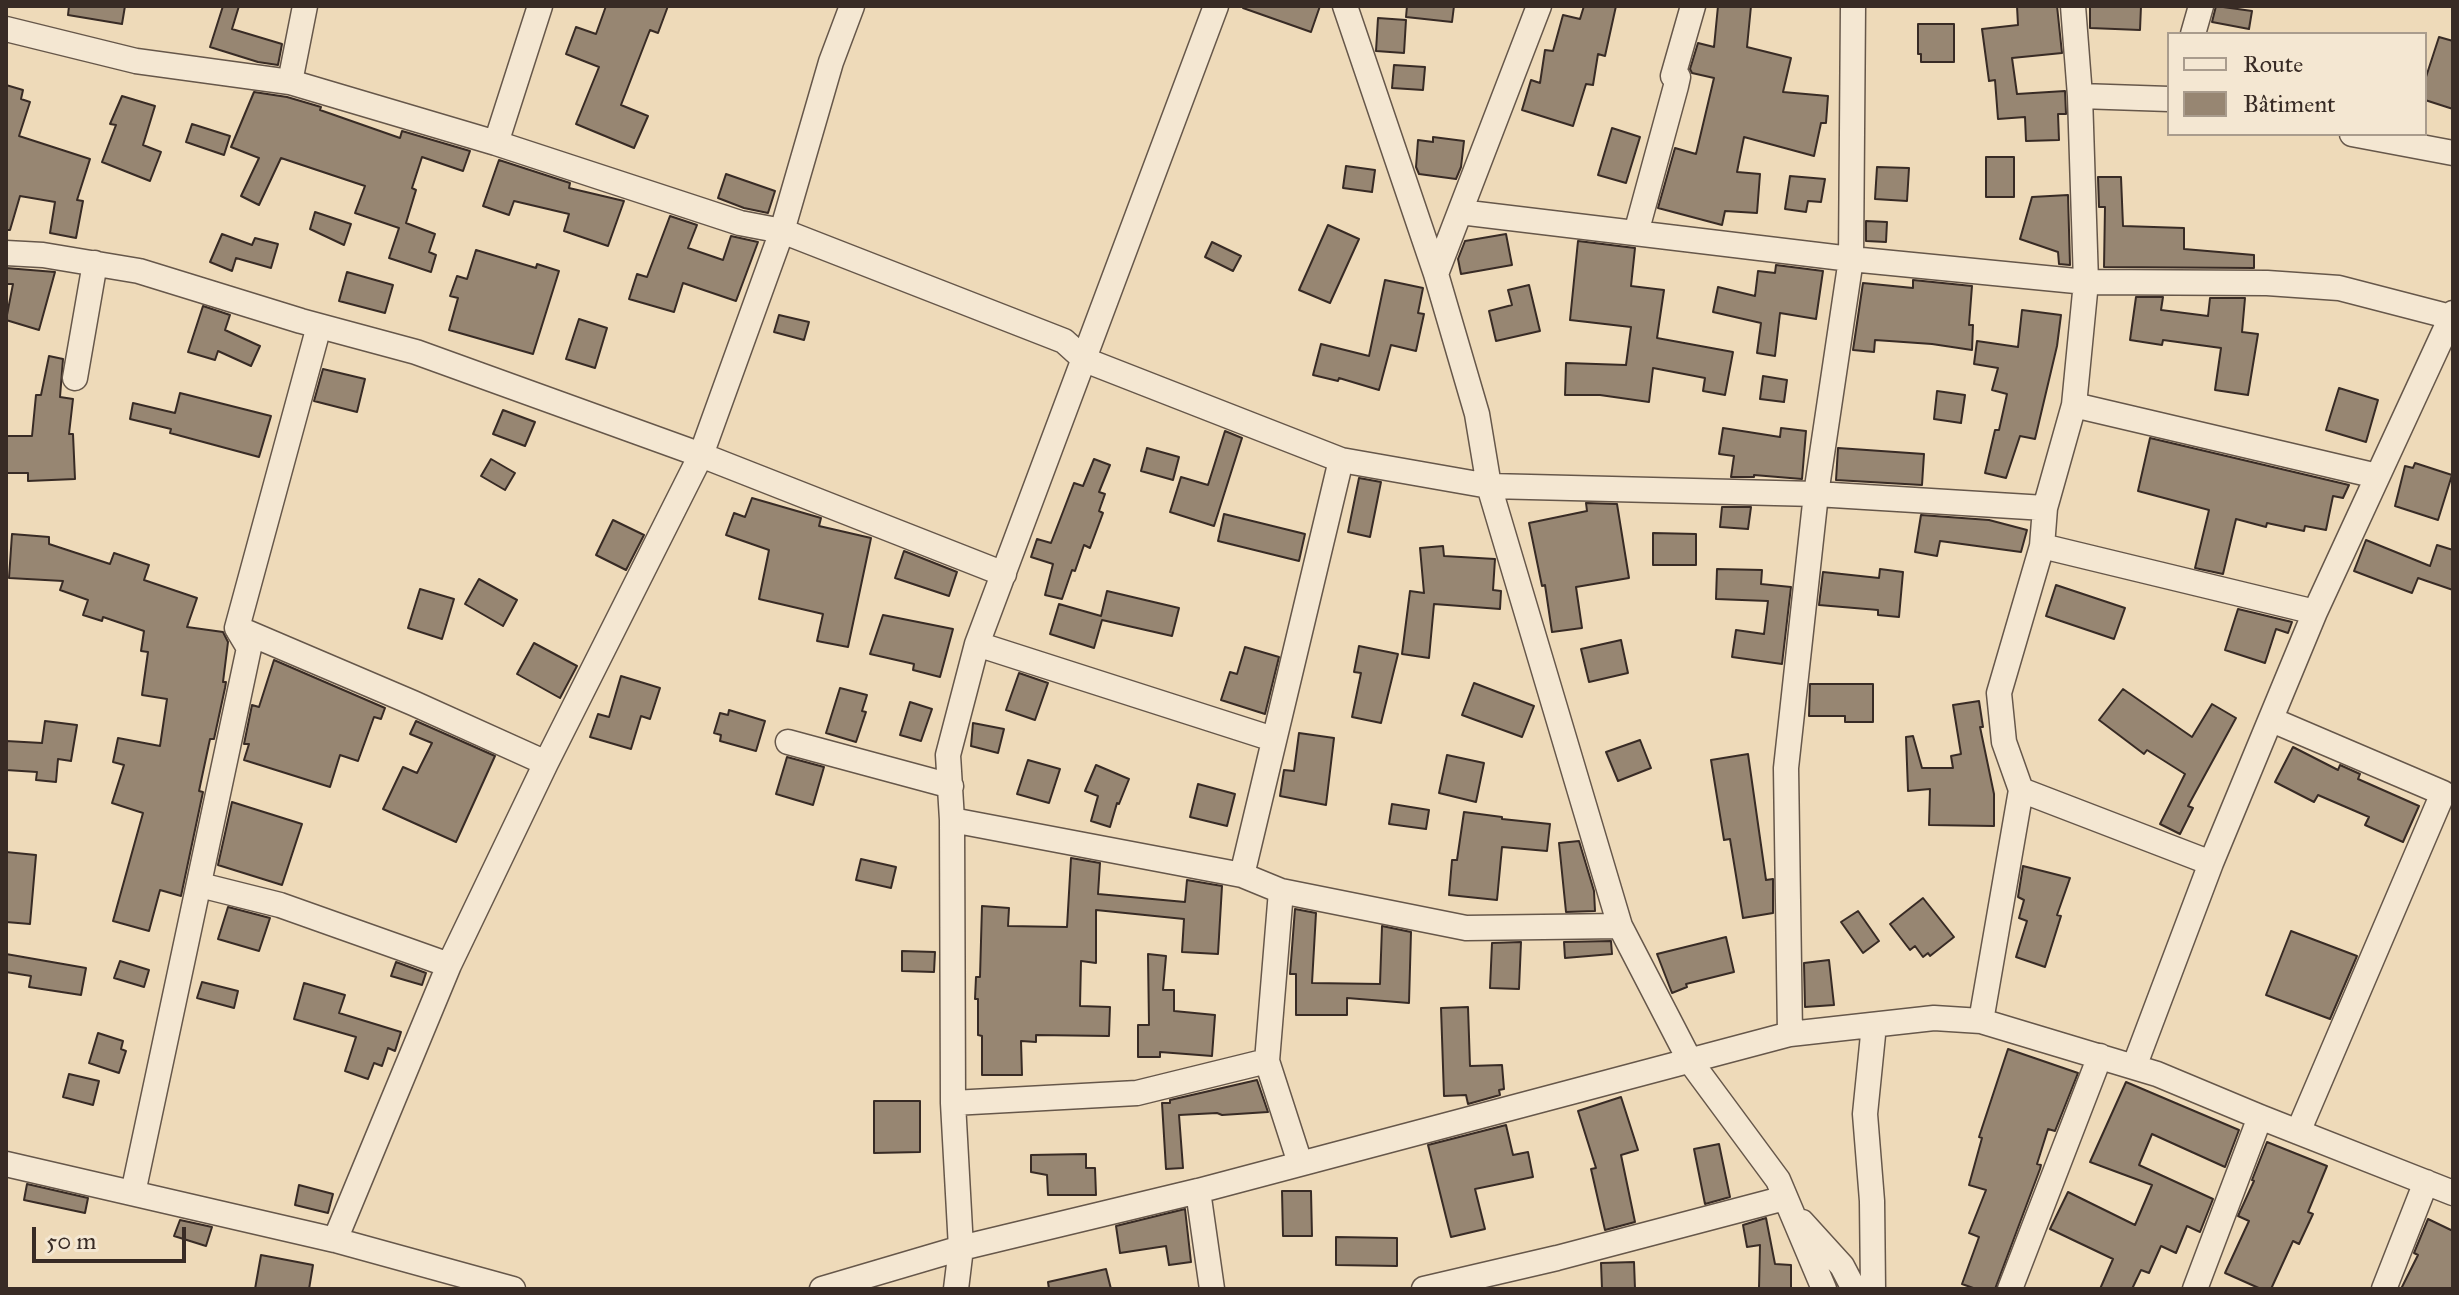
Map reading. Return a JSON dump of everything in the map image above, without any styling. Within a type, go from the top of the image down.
[{"type":"street","points":[[290,82],[305,6]]},
{"type":"street","points":[[496,143],[540,6]]},
{"type":"street","points":[[335,1240],[449,965],[546,763],[701,455],[782,231],[831,62],[852,6]]},
{"type":"street","points":[[956,1289],[961,1248],[953,1103],[952,820],[948,755],[977,644],[1216,6]]},
{"type":"street","points":[[1345,6],[1436,274],[1477,414],[1489,486],[1620,926],[1690,1061],[1778,1180],[1824,1289]]},
{"type":"street","points":[[1436,274],[1539,6]]},
{"type":"street","points":[[1636,233],[1676,86],[1678,77],[1673,76],[1693,6]]},
{"type":"street","points":[[1790,1034],[1786,768],[1816,494],[1851,259],[1853,6]]},
{"type":"street","points":[[1981,1021],[2021,790],[2004,742],[1999,693],[2042,546],[2045,508],[2074,405],[2086,282],[2080,96],[2073,6]]},
{"type":"street","points":[[2194,32],[2201,6]]},
{"type":"street","points":[[6,29],[136,61],[290,82],[496,143],[740,223],[782,231],[1064,341],[1085,360],[1341,460],[1489,486],[1816,494],[2045,508]]},
{"type":"street","points":[[2080,96],[2167,99]]},
{"type":"street","points":[[2363,136],[2453,153]]},
{"type":"street","points":[[1460,212],[1851,259],[2086,282],[2267,283],[2339,288],[2452,315],[2315,612],[2211,863],[2134,1067]]},
{"type":"street","points":[[6,253],[43,255],[139,271],[416,352],[701,455],[1004,574]]},
{"type":"street","points":[[75,378],[95,263]]},
{"type":"street","points":[[133,1193],[249,648],[237,628],[319,326]]},
{"type":"street","points":[[2074,405],[2377,476]]},
{"type":"street","points":[[1242,875],[1341,460]]},
{"type":"street","points":[[2042,546],[2315,612]]},
{"type":"street","points":[[237,628],[546,763]]},
{"type":"street","points":[[977,644],[1273,739]]},
{"type":"street","points":[[2272,720],[2443,793],[2298,1132]]},
{"type":"street","points":[[788,742],[951,786]]},
{"type":"street","points":[[2021,790],[2211,863]]},
{"type":"street","points":[[952,820],[1242,875],[1281,891],[1466,928],[1620,926]]},
{"type":"street","points":[[200,885],[280,905],[449,965]]},
{"type":"street","points":[[1281,891],[1267,1061],[1300,1163]]},
{"type":"street","points":[[822,1289],[961,1248],[1198,1191],[1790,1034],[1934,1018],[1981,1021],[2157,1074],[2453,1193]]},
{"type":"street","points":[[1873,1289],[1872,1201],[1865,1114],[1874,1025]]},
{"type":"street","points":[[2010,1289],[2100,1056]]},
{"type":"street","points":[[953,1103],[1137,1093],[1267,1061]]},
{"type":"street","points":[[2195,1289],[2260,1117]]},
{"type":"street","points":[[6,1164],[335,1240],[501,1288]]},
{"type":"street","points":[[2384,1289],[2426,1182]]},
{"type":"street","points":[[1198,1191],[1212,1289]]},
{"type":"street","points":[[1424,1289],[1788,1204]]},
{"type":"street","points":[[1788,1204],[1842,1266],[1854,1289]]},
{"type":"building","points":[[69,6],[125,6],[122,24],[68,15]]},
{"type":"building","points":[[223,6],[239,6],[232,29],[282,44],[278,65],[210,47]]},
{"type":"building","points":[[606,6],[668,6],[658,33],[650,30],[621,105],[648,116],[634,148],[576,124],[599,67],[566,54],[576,27],[596,34]]},
{"type":"building","points":[[1243,6],[1320,6],[1311,32]]},
{"type":"building","points":[[1407,6],[1454,6],[1452,22],[1406,17]]},
{"type":"building","points":[[1584,6],[1616,6],[1605,56],[1598,54],[1593,85],[1586,84],[1573,126],[1522,110],[1531,80],[1540,83],[1545,50],[1553,51],[1563,15],[1580,19]]},
{"type":"building","points":[[1718,6],[1751,6],[1747,47],[1791,58],[1783,92],[1828,96],[1826,123],[1821,123],[1814,156],[1744,137],[1737,172],[1760,174],[1757,213],[1725,211],[1722,225],[1658,208],[1675,148],[1696,154],[1714,78],[1692,73],[1690,69],[1698,43],[1714,47]]},
{"type":"building","points":[[2017,6],[2057,6],[2062,53],[2012,58],[2017,94],[2065,91],[2066,114],[2058,114],[2059,140],[2026,141],[2025,117],[1998,119],[1995,80],[1989,81],[1982,29],[2018,25]]},
{"type":"building","points":[[2090,6],[2141,6],[2140,30],[2090,28]]},
{"type":"building","points":[[2216,6],[2252,11],[2249,29],[2212,22]]},
{"type":"building","points":[[1378,18],[1406,20],[1404,53],[1376,51]]},
{"type":"building","points":[[1918,24],[1954,24],[1954,62],[1921,62]]},
{"type":"building","points":[[2439,37],[2453,41],[2453,109],[2427,101],[2427,74]]},
{"type":"building","points":[[1394,65],[1425,67],[1423,90],[1392,88]]},
{"type":"building","points":[[6,85],[23,90],[21,99],[30,102],[19,136],[90,159],[77,200],[83,201],[76,238],[50,233],[55,202],[20,196],[10,230],[6,230]]},
{"type":"building","points":[[254,92],[321,107],[320,110],[400,138],[402,131],[470,151],[463,171],[422,157],[412,188],[416,190],[406,223],[435,234],[429,252],[436,255],[431,272],[389,258],[399,228],[355,213],[365,186],[281,158],[259,205],[241,196],[259,158],[231,147]]},
{"type":"building","points":[[122,96],[155,106],[143,145],[161,152],[150,181],[102,162],[116,125],[110,124]]},
{"type":"building","points":[[192,124],[230,136],[224,155],[186,142]]},
{"type":"building","points":[[1612,128],[1640,137],[1626,183],[1598,175]]},
{"type":"building","points":[[1433,137],[1464,141],[1461,167],[1456,179],[1419,174],[1416,167],[1418,140],[1433,142]]},
{"type":"building","points":[[1986,157],[2014,157],[2014,197],[1986,197]]},
{"type":"building","points":[[499,160],[570,183],[569,188],[624,201],[608,246],[564,231],[569,214],[514,201],[509,215],[483,206]]},
{"type":"building","points":[[1346,166],[1375,170],[1372,192],[1343,188]]},
{"type":"building","points":[[1877,167],[1909,168],[1907,201],[1875,199]]},
{"type":"building","points":[[726,174],[775,191],[768,213],[718,198]]},
{"type":"building","points":[[1790,176],[1825,179],[1821,202],[1808,201],[1806,212],[1785,209]]},
{"type":"building","points":[[2098,177],[2121,177],[2123,226],[2184,228],[2184,249],[2254,255],[2254,268],[2104,267],[2105,207],[2099,207]]},
{"type":"building","points":[[2068,195],[2070,265],[2059,264],[2058,252],[2020,239],[2032,197]]},
{"type":"building","points":[[315,212],[351,224],[344,245],[310,229]]},
{"type":"building","points":[[670,216],[697,225],[688,248],[723,260],[731,236],[758,242],[736,301],[683,283],[674,312],[629,299],[637,274],[647,277]]},
{"type":"building","points":[[1866,221],[1887,222],[1886,242],[1866,241]]},
{"type":"building","points":[[1328,225],[1359,239],[1330,303],[1299,290]]},
{"type":"building","points":[[222,234],[252,245],[255,238],[278,244],[271,268],[236,258],[232,271],[210,262]]},
{"type":"building","points":[[1506,234],[1512,265],[1461,274],[1458,259],[1465,241]]},
{"type":"building","points":[[1578,241],[1635,248],[1631,286],[1664,290],[1657,338],[1733,352],[1725,395],[1703,391],[1705,378],[1653,368],[1649,402],[1600,395],[1565,395],[1566,363],[1626,365],[1631,327],[1570,320]]},
{"type":"building","points":[[1212,242],[1241,256],[1233,271],[1205,257]]},
{"type":"building","points":[[476,250],[536,268],[537,264],[559,271],[533,354],[449,330],[458,298],[450,296],[457,276],[467,279]]},
{"type":"building","points":[[1776,265],[1823,271],[1816,319],[1780,313],[1775,356],[1757,353],[1761,323],[1713,312],[1718,287],[1755,296],[1758,271],[1775,273]]},
{"type":"building","points":[[6,268],[55,272],[39,330],[6,320],[13,284],[6,284]]},
{"type":"building","points":[[347,272],[393,285],[385,313],[339,301]]},
{"type":"building","points":[[1385,280],[1423,288],[1418,313],[1424,314],[1416,351],[1391,345],[1379,390],[1339,378],[1338,381],[1313,375],[1321,344],[1369,356]]},
{"type":"building","points":[[1913,280],[1972,286],[1969,325],[1973,325],[1972,350],[1875,340],[1874,352],[1853,350],[1863,283],[1913,288]]},
{"type":"building","points":[[1529,285],[1540,331],[1496,341],[1489,311],[1512,305],[1508,290]]},
{"type":"building","points":[[2136,297],[2163,297],[2161,310],[2208,316],[2210,298],[2245,298],[2242,332],[2258,334],[2248,395],[2215,390],[2221,348],[2163,340],[2162,345],[2130,340]]},
{"type":"building","points":[[203,306],[230,315],[225,330],[260,346],[251,366],[218,351],[215,360],[188,352]]},
{"type":"building","points":[[2022,310],[2061,315],[2057,346],[2035,439],[2020,436],[2006,478],[1985,473],[2007,394],[1992,390],[1998,368],[1974,364],[1977,341],[2018,347]]},
{"type":"building","points":[[779,315],[809,322],[804,340],[774,332]]},
{"type":"building","points":[[579,319],[607,328],[595,368],[566,359]]},
{"type":"building","points":[[49,356],[63,359],[60,397],[73,399],[69,434],[73,434],[75,479],[28,481],[28,473],[6,473],[6,436],[32,436],[36,395],[41,395]]},
{"type":"building","points":[[323,369],[365,379],[357,412],[314,401]]},
{"type":"building","points":[[1763,376],[1787,380],[1784,402],[1760,399]]},
{"type":"building","points":[[2339,388],[2378,400],[2366,442],[2326,430]]},
{"type":"building","points":[[1937,391],[1965,395],[1961,423],[1934,419]]},
{"type":"building","points":[[180,393],[271,416],[259,457],[130,419],[133,403],[175,413]]},
{"type":"building","points":[[503,410],[535,422],[525,446],[493,434]]},
{"type":"building","points":[[1723,428],[1780,437],[1781,428],[1806,431],[1802,479],[1754,475],[1731,477],[1734,456],[1719,454]]},
{"type":"building","points":[[1225,431],[1242,438],[1214,526],[1170,512],[1181,477],[1208,485]]},
{"type":"building","points":[[2150,438],[2349,485],[2343,498],[2333,496],[2326,530],[2305,526],[2304,531],[2267,523],[2266,527],[2236,519],[2223,574],[2195,568],[2209,510],[2138,491]]},
{"type":"building","points":[[1147,448],[1179,457],[1173,480],[1141,471]]},
{"type":"building","points":[[1838,448],[1924,454],[1922,485],[1836,480]]},
{"type":"building","points":[[491,459],[515,473],[505,490],[481,476]]},
{"type":"building","points":[[1094,459],[1110,465],[1099,492],[1105,494],[1099,511],[1103,513],[1090,548],[1084,545],[1075,571],[1072,570],[1062,599],[1045,595],[1053,564],[1031,557],[1037,539],[1051,543],[1074,483],[1083,486]]},
{"type":"building","points":[[2415,463],[2452,475],[2438,520],[2395,506],[2405,466],[2413,468]]},
{"type":"building","points":[[1359,478],[1381,482],[1370,537],[1348,532]]},
{"type":"building","points":[[752,498],[821,518],[819,526],[871,538],[848,647],[817,641],[823,614],[759,599],[769,550],[726,535],[734,513],[745,517]]},
{"type":"building","points":[[1586,503],[1617,504],[1629,578],[1576,587],[1582,628],[1552,632],[1545,585],[1542,586],[1529,523],[1587,511]]},
{"type":"building","points":[[1722,507],[1751,507],[1748,529],[1720,527]]},
{"type":"building","points":[[1224,514],[1305,534],[1299,561],[1218,541]]},
{"type":"building","points":[[1921,515],[1989,520],[2027,530],[2021,552],[1940,541],[1937,556],[1915,552]]},
{"type":"building","points":[[613,520],[644,535],[626,570],[596,555]]},
{"type":"building","points":[[1653,533],[1696,534],[1696,565],[1653,565]]},
{"type":"building","points":[[12,534],[49,537],[49,544],[110,564],[114,553],[149,565],[144,580],[197,598],[187,627],[223,632],[228,642],[225,688],[199,791],[203,792],[181,896],[160,890],[149,931],[113,921],[143,813],[112,803],[124,765],[113,762],[118,738],[160,746],[167,699],[142,695],[148,652],[141,651],[144,631],[103,617],[102,621],[83,615],[88,600],[60,590],[63,581],[9,578]]},
{"type":"building","points":[[2366,540],[2430,566],[2437,545],[2453,550],[2453,590],[2418,578],[2412,593],[2354,571]]},
{"type":"building","points":[[1443,546],[1444,556],[1495,559],[1493,590],[1501,591],[1500,609],[1434,604],[1429,658],[1402,654],[1410,591],[1424,593],[1420,548]]},
{"type":"building","points":[[904,551],[957,572],[949,596],[895,578]]},
{"type":"building","points":[[1717,569],[1762,570],[1761,584],[1791,587],[1782,664],[1732,657],[1736,630],[1764,634],[1768,601],[1716,599]]},
{"type":"building","points":[[1880,569],[1903,572],[1899,617],[1878,615],[1878,610],[1819,605],[1823,572],[1879,578]]},
{"type":"building","points":[[479,579],[517,600],[503,626],[465,604]]},
{"type":"building","points":[[2056,585],[2125,608],[2114,639],[2046,616]]},
{"type":"building","points":[[420,589],[454,599],[442,639],[408,628]]},
{"type":"building","points":[[1107,591],[1179,608],[1172,636],[1102,620],[1094,648],[1050,634],[1059,604],[1101,616]]},
{"type":"building","points":[[2238,609],[2292,622],[2288,633],[2276,629],[2265,663],[2225,650]]},
{"type":"building","points":[[883,615],[953,629],[940,677],[913,670],[914,664],[870,654]]},
{"type":"building","points":[[1621,640],[1628,673],[1589,682],[1581,649]]},
{"type":"building","points":[[534,643],[577,666],[560,698],[517,674]]},
{"type":"building","points":[[1359,646],[1398,654],[1381,723],[1352,717],[1361,673],[1354,672]]},
{"type":"building","points":[[1245,647],[1279,657],[1265,714],[1221,700],[1230,672],[1237,674]]},
{"type":"building","points":[[274,660],[385,708],[381,719],[374,717],[358,761],[340,755],[330,787],[244,760],[249,744],[244,744],[252,705],[259,707]]},
{"type":"building","points":[[1019,673],[1048,683],[1035,720],[1006,710]]},
{"type":"building","points":[[621,676],[660,688],[650,719],[641,716],[631,749],[590,737],[598,714],[609,717]]},
{"type":"building","points":[[1474,683],[1534,706],[1522,737],[1462,715]]},
{"type":"building","points":[[1810,684],[1873,684],[1873,722],[1845,722],[1845,716],[1809,716]]},
{"type":"building","points":[[840,688],[867,695],[862,711],[866,712],[856,742],[826,733]]},
{"type":"building","points":[[2123,689],[2192,737],[2212,704],[2236,718],[2188,806],[2193,808],[2180,834],[2160,824],[2185,774],[2147,750],[2144,754],[2099,720]]},
{"type":"building","points":[[1979,701],[1983,727],[1980,727],[1994,794],[1994,826],[1929,825],[1930,789],[1908,791],[1906,737],[1913,736],[1922,768],[1953,768],[1951,756],[1961,754],[1953,705]]},
{"type":"building","points":[[910,702],[932,709],[921,741],[900,735]]},
{"type":"building","points":[[729,710],[765,721],[756,751],[720,741],[721,735],[714,733],[720,713],[728,715]]},
{"type":"building","points":[[45,721],[77,725],[71,761],[58,759],[56,782],[36,780],[37,772],[6,770],[6,741],[42,743]]},
{"type":"building","points":[[416,721],[495,756],[456,842],[383,809],[403,767],[417,773],[432,743],[410,734]]},
{"type":"building","points":[[973,723],[1004,729],[998,753],[971,746]]},
{"type":"building","points":[[1299,733],[1334,738],[1326,805],[1280,796],[1284,770],[1294,771]]},
{"type":"building","points":[[1640,740],[1651,768],[1618,781],[1606,752]]},
{"type":"building","points":[[2293,747],[2338,770],[2340,765],[2360,774],[2358,779],[2419,806],[2403,842],[2365,825],[2369,817],[2318,795],[2314,802],[2275,782]]},
{"type":"building","points":[[1748,754],[1766,880],[1773,879],[1773,913],[1743,918],[1730,839],[1724,840],[1711,760]]},
{"type":"building","points":[[1447,755],[1484,763],[1476,802],[1439,793]]},
{"type":"building","points":[[787,757],[824,767],[813,805],[776,794]]},
{"type":"building","points":[[1028,760],[1060,769],[1049,803],[1017,794]]},
{"type":"building","points":[[1096,765],[1129,779],[1110,827],[1091,821],[1098,796],[1085,791]]},
{"type":"building","points":[[1198,784],[1235,794],[1227,826],[1190,817]]},
{"type":"building","points":[[232,802],[302,824],[282,885],[218,865]]},
{"type":"building","points":[[1392,804],[1429,810],[1426,829],[1389,824]]},
{"type":"building","points":[[1464,812],[1550,824],[1547,851],[1502,847],[1497,900],[1449,895],[1452,860],[1457,860]]},
{"type":"building","points":[[1579,841],[1594,891],[1595,911],[1566,912],[1559,843]]},
{"type":"building","points":[[6,852],[36,855],[30,924],[6,922]]},
{"type":"building","points":[[1071,858],[1100,863],[1098,894],[1185,902],[1187,880],[1222,886],[1218,954],[1182,952],[1184,919],[1096,910],[1096,963],[1081,961],[1080,1006],[1110,1007],[1109,1036],[1036,1035],[1036,1042],[1021,1041],[1022,1075],[982,1075],[982,1036],[978,1035],[978,999],[975,999],[976,977],[980,977],[982,906],[1009,908],[1008,926],[1067,927]]},
{"type":"building","points":[[861,859],[896,867],[891,888],[856,880]]},
{"type":"building","points":[[2023,866],[2070,878],[2057,915],[2061,916],[2045,967],[2016,957],[2027,921],[2019,918],[2024,900],[2018,897]]},
{"type":"building","points":[[1923,898],[1954,937],[1930,956],[1928,953],[1923,957],[1915,946],[1910,950],[1890,924]]},
{"type":"building","points":[[228,907],[270,918],[259,951],[218,939]]},
{"type":"building","points":[[1295,909],[1316,913],[1312,983],[1380,984],[1382,926],[1411,932],[1409,1003],[1347,998],[1347,1015],[1296,1015],[1296,974],[1290,974]]},
{"type":"building","points":[[1858,911],[1879,941],[1863,953],[1841,922]]},
{"type":"building","points":[[2291,931],[2357,956],[2330,1019],[2266,995]]},
{"type":"building","points":[[1726,937],[1734,972],[1686,984],[1687,987],[1672,993],[1657,954]]},
{"type":"building","points":[[1611,941],[1612,954],[1565,958],[1564,942]]},
{"type":"building","points":[[1521,942],[1519,989],[1490,988],[1492,943]]},
{"type":"building","points":[[902,951],[935,952],[934,972],[902,971]]},
{"type":"building","points":[[6,954],[86,968],[81,995],[29,987],[31,976],[6,972]]},
{"type":"building","points":[[1148,954],[1166,956],[1163,990],[1174,990],[1174,1011],[1215,1015],[1212,1056],[1160,1052],[1160,1057],[1138,1057],[1138,1025],[1149,1025]]},
{"type":"building","points":[[1829,960],[1834,1005],[1805,1007],[1804,963]]},
{"type":"building","points":[[120,961],[149,970],[144,987],[114,978]]},
{"type":"building","points":[[396,962],[426,973],[422,985],[391,976]]},
{"type":"building","points":[[202,982],[238,991],[234,1008],[197,998]]},
{"type":"building","points":[[304,983],[345,995],[339,1013],[401,1032],[395,1051],[388,1048],[382,1066],[374,1063],[368,1079],[345,1071],[356,1037],[294,1019]]},
{"type":"building","points":[[1468,1007],[1470,1066],[1502,1065],[1504,1089],[1499,1090],[1500,1095],[1468,1104],[1466,1095],[1444,1096],[1441,1008]]},
{"type":"building","points":[[98,1033],[123,1041],[121,1049],[126,1051],[119,1073],[89,1063]]},
{"type":"building","points":[[2008,1049],[2078,1073],[2055,1131],[2048,1129],[2037,1164],[2041,1165],[2040,1169],[1995,1289],[1976,1289],[1962,1284],[1979,1237],[1969,1233],[1986,1190],[1969,1185],[1982,1138],[1979,1137]]},
{"type":"building","points":[[69,1074],[99,1081],[93,1105],[63,1097]]},
{"type":"building","points":[[1257,1080],[1268,1112],[1179,1115],[1183,1168],[1166,1169],[1162,1103]]},
{"type":"building","points":[[2126,1082],[2239,1130],[2225,1167],[2152,1134],[2139,1165],[2213,1199],[2200,1232],[2187,1226],[2176,1253],[2161,1246],[2149,1273],[2141,1270],[2132,1289],[2100,1289],[2113,1259],[2050,1229],[2068,1192],[2135,1225],[2152,1185],[2090,1162]]},
{"type":"building","points":[[1621,1097],[1638,1150],[1621,1155],[1635,1222],[1605,1230],[1591,1169],[1596,1168],[1578,1111]]},
{"type":"building","points":[[874,1101],[920,1101],[920,1152],[874,1153]]},
{"type":"building","points":[[1506,1125],[1513,1155],[1528,1152],[1533,1177],[1475,1189],[1485,1229],[1451,1237],[1428,1145]]},
{"type":"building","points":[[2267,1142],[2327,1166],[2308,1212],[2313,1214],[2299,1244],[2293,1241],[2271,1289],[2261,1289],[2225,1273],[2249,1221],[2238,1216]]},
{"type":"building","points":[[1719,1144],[1730,1197],[1705,1204],[1694,1149]]},
{"type":"building","points":[[1086,1154],[1086,1168],[1095,1168],[1096,1195],[1048,1195],[1047,1175],[1031,1172],[1031,1155]]},
{"type":"building","points":[[27,1184],[88,1198],[85,1213],[24,1200]]},
{"type":"building","points":[[299,1185],[333,1194],[328,1213],[295,1205]]},
{"type":"building","points":[[1282,1191],[1311,1191],[1312,1236],[1283,1236]]},
{"type":"building","points":[[1185,1209],[1191,1262],[1169,1265],[1166,1246],[1120,1253],[1116,1226]]},
{"type":"building","points":[[1766,1218],[1775,1264],[1791,1265],[1791,1289],[1759,1288],[1760,1245],[1747,1247],[1743,1225]]},
{"type":"building","points":[[2428,1219],[2453,1231],[2453,1289],[2401,1289],[2418,1255],[2414,1253]]},
{"type":"building","points":[[180,1220],[212,1227],[206,1246],[174,1236]]},
{"type":"building","points":[[1336,1237],[1397,1238],[1397,1266],[1336,1265]]},
{"type":"building","points":[[261,1255],[313,1265],[309,1289],[255,1289]]},
{"type":"building","points":[[1634,1262],[1635,1289],[1602,1289],[1601,1263]]},
{"type":"building","points":[[1106,1269],[1111,1289],[1049,1289],[1048,1282]]}]
